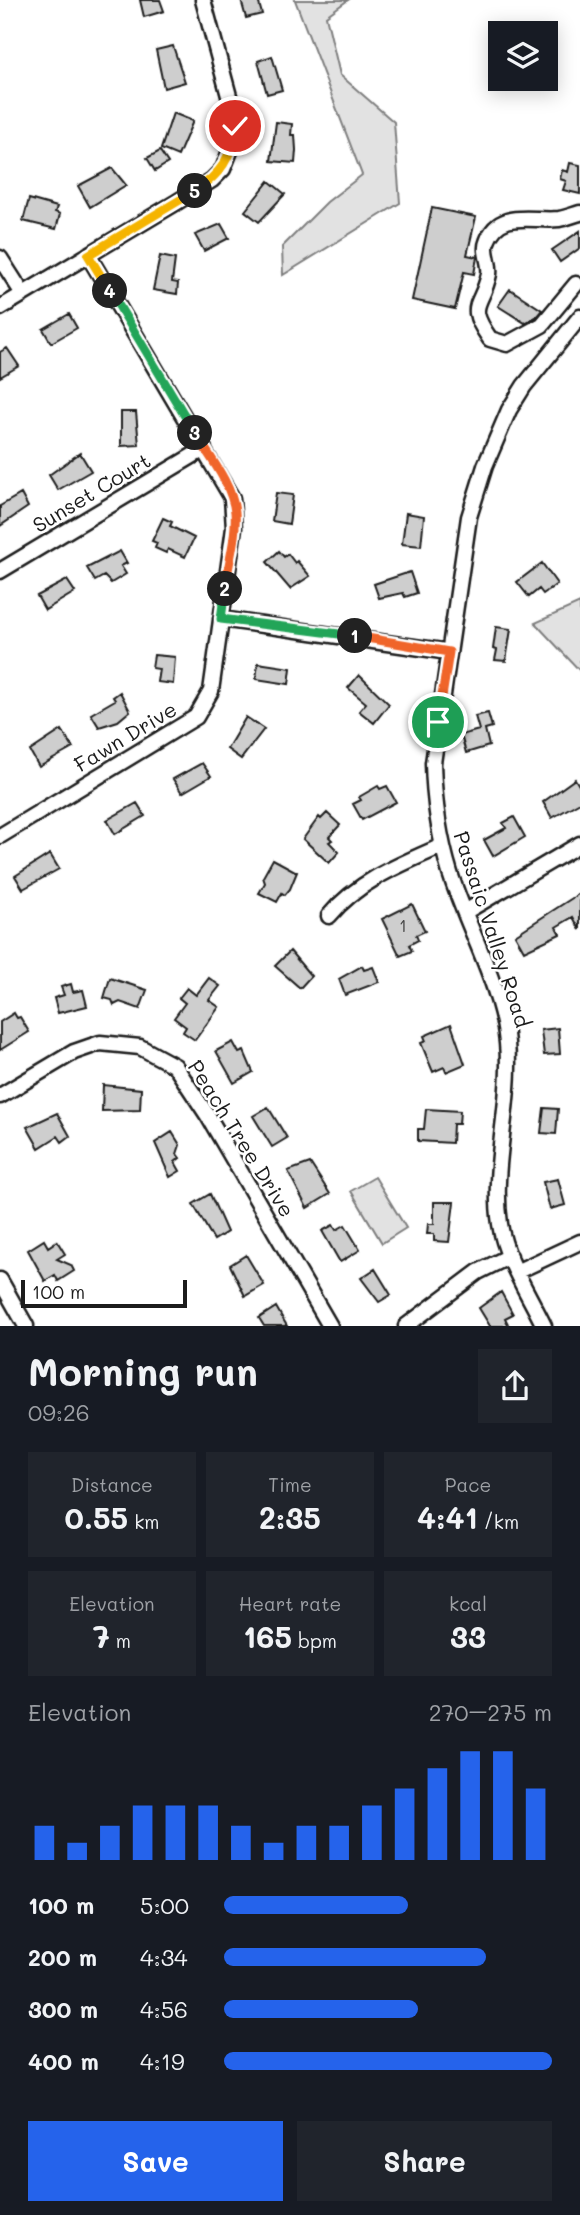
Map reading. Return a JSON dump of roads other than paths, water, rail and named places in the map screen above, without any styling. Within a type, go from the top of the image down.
[{"type":"street","points":[[0,308],[212,180],[230,155],[235,118],[203,0]]},
{"type":"street","points":[[579,283],[542,325],[507,344],[490,339],[478,322],[476,305],[490,272],[485,244],[494,227],[505,221],[526,217],[558,219],[580,213]]},
{"type":"street","name":"Fawn Drive","points":[[0,836],[196,717],[211,691],[235,513],[225,483],[88,255]]},
{"type":"street","points":[[0,258],[23,294]]},
{"type":"street","name":"Passaic Valley Road","points":[[544,1326],[510,1256],[500,1228],[498,1199],[507,1045],[498,1001],[442,846],[434,794],[433,763],[470,517],[496,437],[524,386],[580,317]]},
{"type":"street","name":"Sunset Court","points":[[0,571],[204,449]]},
{"type":"street","points":[[221,619],[449,652]]},
{"type":"street","points":[[465,912],[580,844]]},
{"type":"street","points":[[329,916],[346,895],[402,863],[442,846]]},
{"type":"street","name":"Peach Tree Drive","points":[[0,1096],[74,1052],[100,1042],[140,1047],[175,1066],[208,1116],[330,1326]]},
{"type":"street","points":[[518,1271],[580,1242]]},
{"type":"street","points":[[406,1326],[478,1272],[510,1256]]},
{"type":"street","points":[[0,1280],[26,1326]]}]
